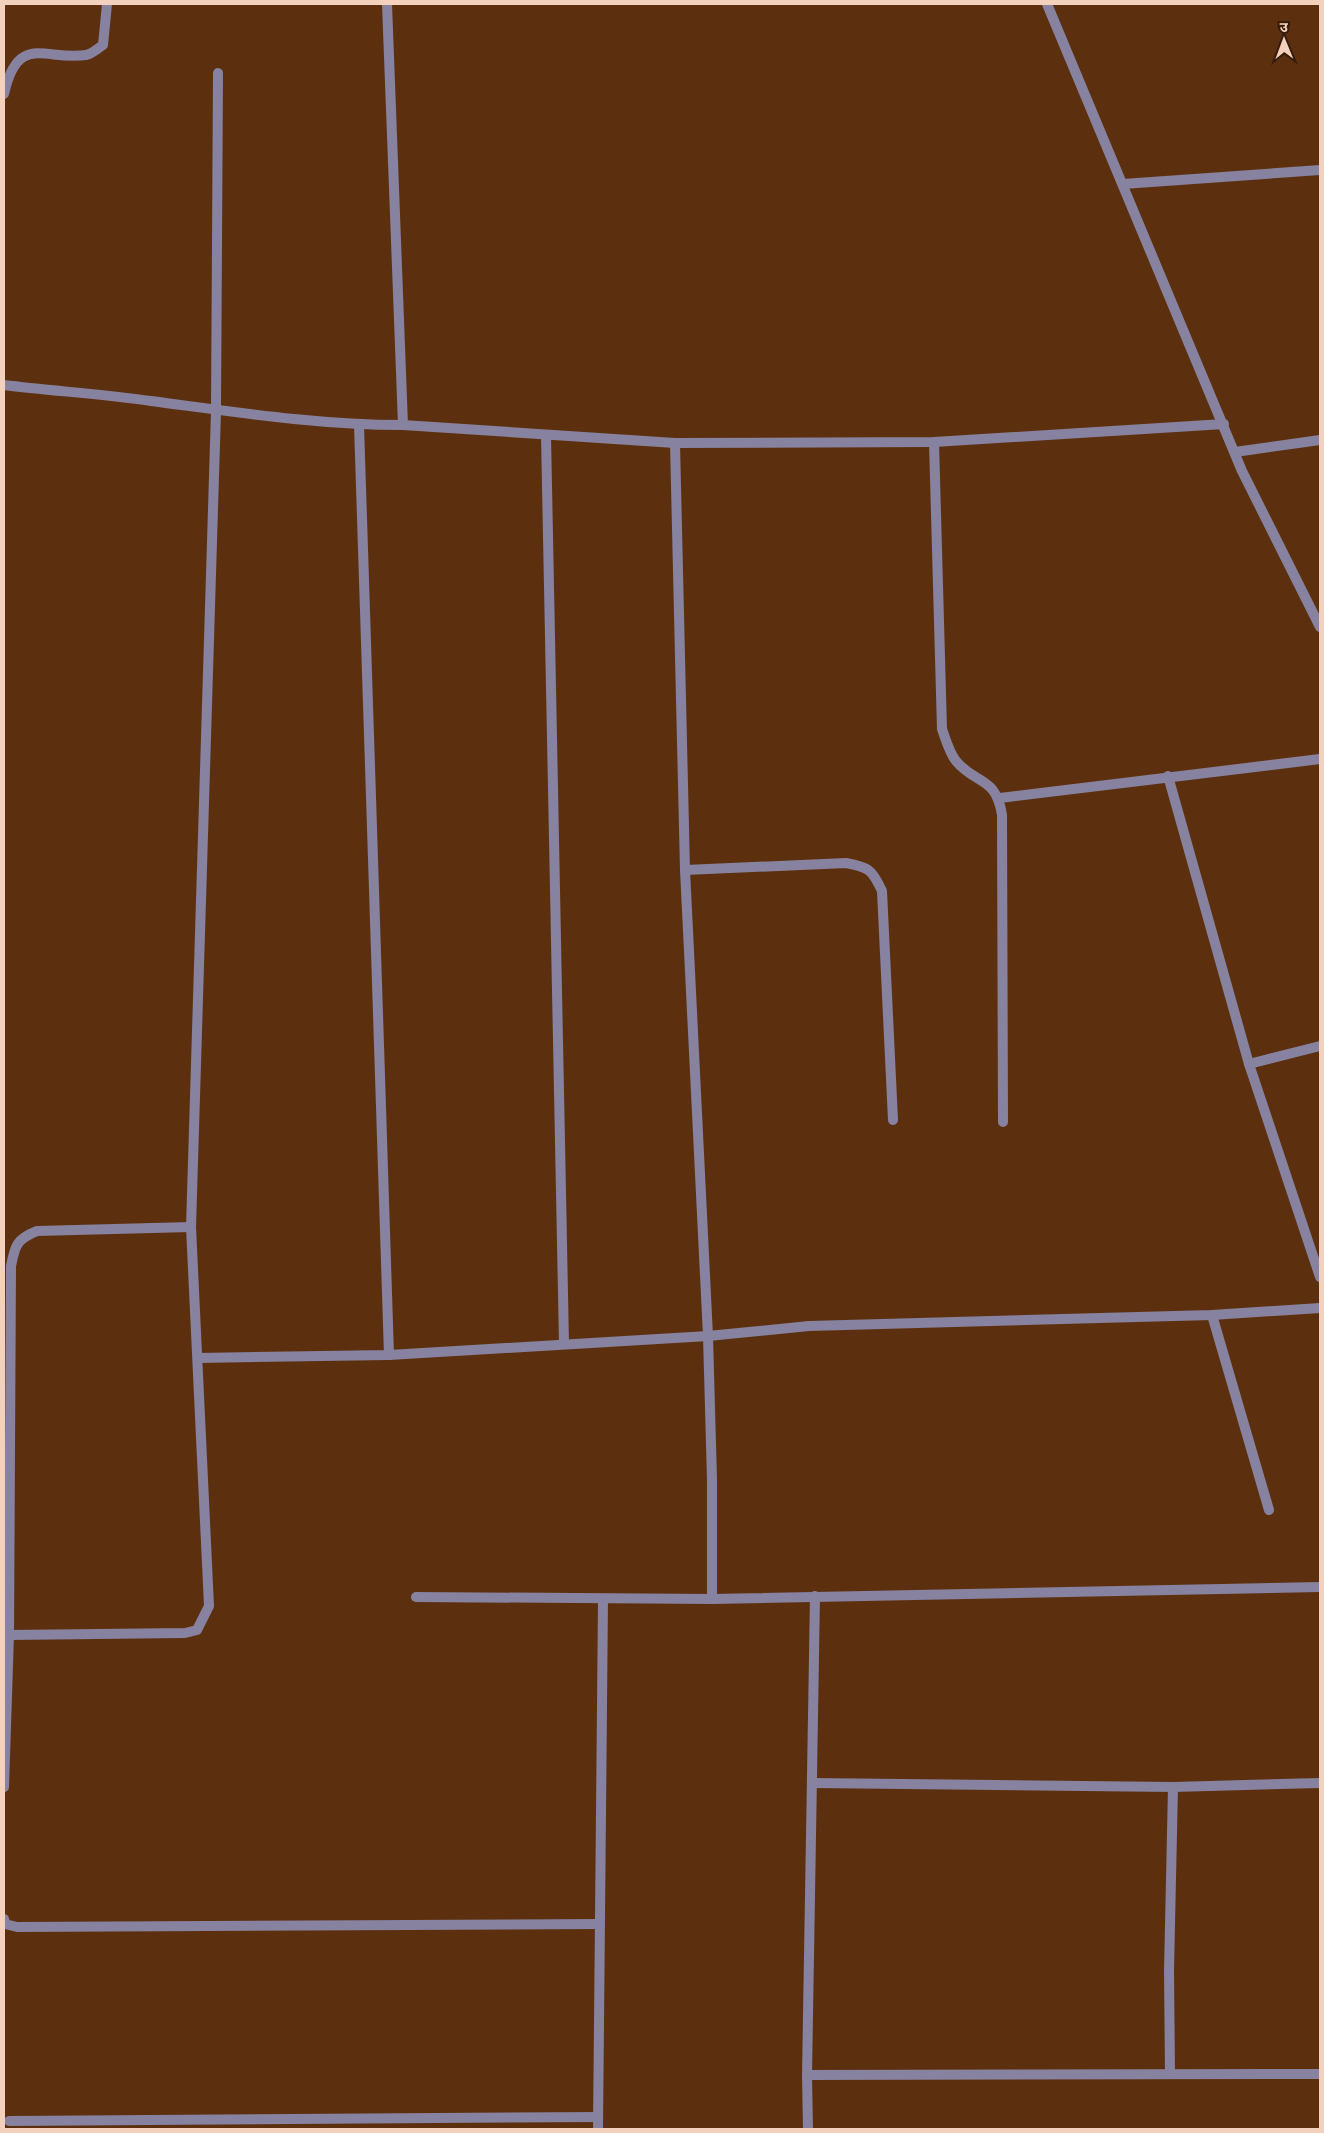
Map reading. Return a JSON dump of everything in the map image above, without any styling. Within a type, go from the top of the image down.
[{"type":"street","points":[[4,94],[7,80],[17,62],[31,52],[88,55],[103,45],[107,4]]},
{"type":"street","points":[[387,4],[403,424]]},
{"type":"street","points":[[1047,4],[1259,507],[1320,627]]},
{"type":"street","points":[[9,1635],[184,1634],[197,1630],[209,1606],[191,1227],[216,411],[218,73]]},
{"type":"street","points":[[1123,184],[1320,170]]},
{"type":"street","points":[[4,385],[150,401],[216,411],[359,425],[403,424],[675,443],[934,442],[1224,424]]},
{"type":"street","points":[[359,425],[389,1355]]},
{"type":"street","points":[[546,435],[564,1344]]},
{"type":"street","points":[[1235,452],[1320,440]]},
{"type":"street","points":[[934,442],[942,729],[948,746],[957,762],[992,787],[1000,798],[1002,815],[1002,1122]]},
{"type":"street","points":[[675,443],[685,870],[708,1336],[712,1480],[712,1599]]},
{"type":"street","points":[[1000,798],[1168,776],[1320,759]]},
{"type":"street","points":[[1168,776],[1249,1064],[1320,1277]]},
{"type":"street","points":[[685,870],[846,863],[866,867],[875,876],[882,891],[893,1120]]},
{"type":"street","points":[[1249,1064],[1320,1046]]},
{"type":"street","points":[[4,1787],[9,1635],[11,1266],[14,1249],[22,1237],[38,1231],[191,1227]]},
{"type":"street","points":[[198,1358],[389,1355],[708,1336],[809,1326],[1212,1315],[1320,1308]]},
{"type":"street","points":[[1212,1315],[1269,1510]]},
{"type":"street","points":[[416,1597],[603,1600],[712,1599],[1320,1587]]},
{"type":"street","points":[[808,2129],[806,2075],[815,1596]]},
{"type":"street","points":[[598,2129],[603,1600]]},
{"type":"street","points":[[812,1783],[1173,1787],[1320,1783]]},
{"type":"street","points":[[1170,2074],[1169,1971],[1173,1787]]},
{"type":"street","points":[[4,1919],[5,1924],[17,1927],[600,1924]]},
{"type":"street","points":[[806,2075],[1320,2074]]},
{"type":"street","points":[[9,2122],[598,2117]]}]
